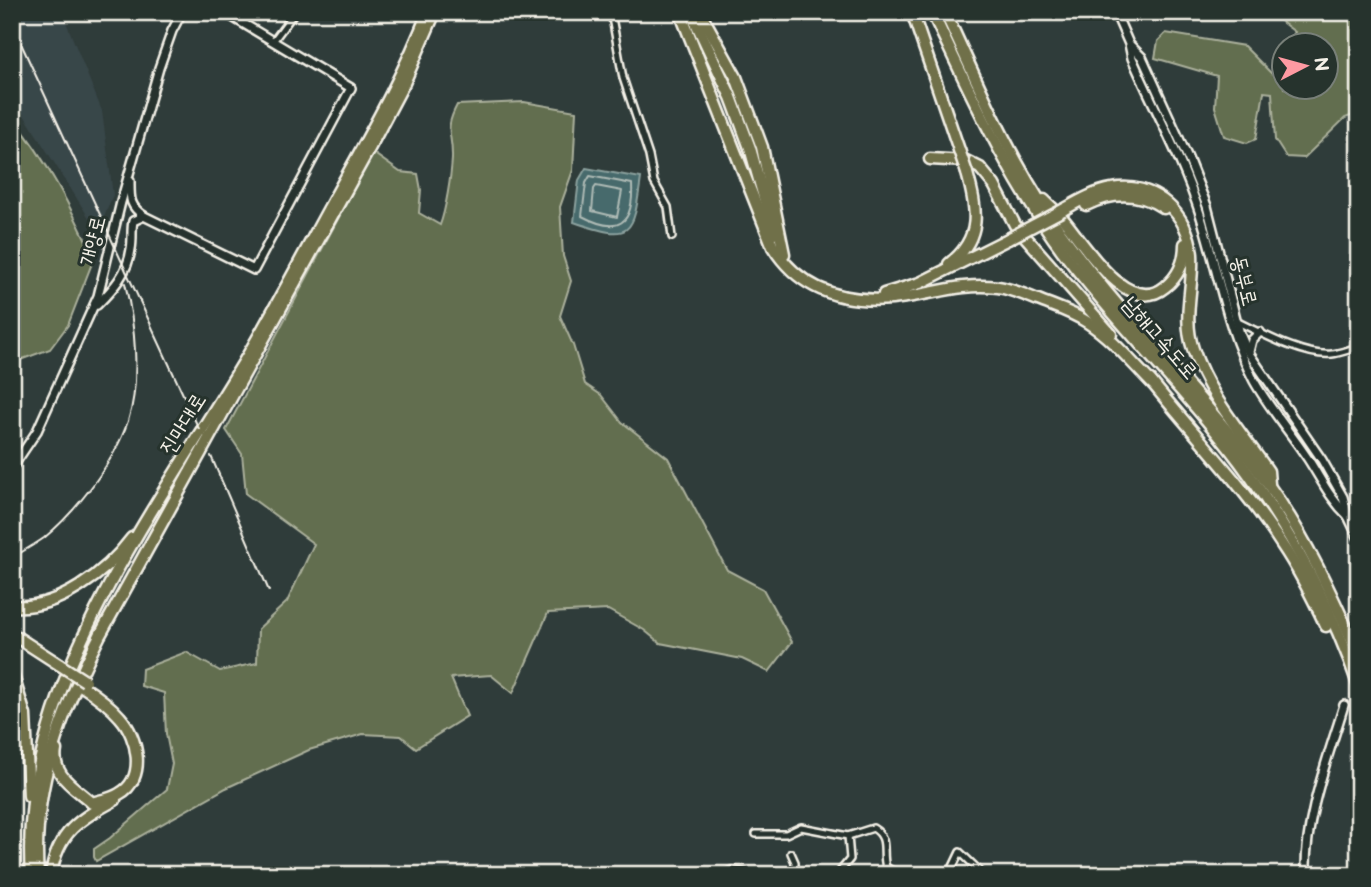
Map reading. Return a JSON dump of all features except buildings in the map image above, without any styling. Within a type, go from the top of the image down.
[{"type":"highway","name":"진마대로","points":[[38,875],[37,832],[47,765],[62,718],[100,635],[370,147],[409,73],[435,12]]},
{"type":"highway","points":[[680,12],[718,102],[768,235],[780,258],[800,278],[822,291],[846,298],[892,299],[964,286],[1013,290],[1072,313],[1087,322],[1114,343],[1153,384]]},
{"type":"highway","points":[[691,12],[731,97],[750,148],[772,230],[784,254],[804,275],[831,290],[862,296],[884,294],[906,289],[1010,241]]},
{"type":"highway","points":[[699,12],[736,77],[762,146],[784,254]]},
{"type":"highway","points":[[906,289],[952,261],[970,240],[975,223],[975,206],[967,173],[912,12]]},
{"type":"highway","name":"남해고속도로","points":[[932,12],[998,149],[1043,224],[1101,299],[1249,474],[1288,534],[1345,651],[1359,687]]},
{"type":"highway","name":"남해고속도로","points":[[945,12],[1030,187],[1116,304],[1213,414],[1269,485],[1300,535],[1339,610],[1359,656]]},
{"type":"highway","name":"진마대로","points":[[31,875],[30,828],[34,793],[53,713],[81,642],[151,513],[248,354],[370,133],[398,80],[426,14]]},
{"type":"highway","points":[[930,159],[966,162],[980,167],[994,185],[1015,225],[1231,476],[1282,544],[1331,635],[1345,651]]},
{"type":"highway","points":[[1030,187],[1062,218],[1111,278],[1122,287],[1138,293],[1159,291],[1171,282],[1180,270],[1185,253],[1182,233],[1175,219],[1154,202],[1134,195],[1118,195],[1101,198],[1065,212]]},
{"type":"highway","points":[[878,299],[911,292],[1065,212],[1095,193],[1130,187],[1155,194],[1180,217],[1187,233],[1191,252],[1188,318],[1192,348],[1210,387],[1268,471],[1269,485]]},
{"type":"highway","points":[[12,606],[60,597],[83,586],[128,543],[151,513]]},
{"type":"highway","points":[[12,634],[125,715],[137,735],[142,759],[138,776],[124,796],[75,824],[55,852],[51,875]]},
{"type":"highway","points":[[12,640],[59,667]]},
{"type":"highway","points":[[12,673],[25,715],[30,828]]},
{"type":"highway","points":[[62,718],[54,758],[58,770],[71,787],[92,803],[119,794],[129,786],[137,758],[132,736],[122,718],[83,683]]},
{"type":"street","name":"개양로","points":[[12,468],[37,431],[99,296],[131,164],[172,31],[182,12]]},
{"type":"street","points":[[130,204],[144,216],[254,270],[351,88],[224,12]]},
{"type":"street","points":[[274,40],[295,12]]},
{"type":"street","points":[[611,12],[623,78],[649,156],[654,182],[668,207],[672,237]]},
{"type":"street","name":"동부로","points":[[1115,12],[1129,44],[1142,57],[1207,206],[1232,319],[1255,383],[1310,462],[1334,503],[1348,516]]},
{"type":"street","points":[[93,308],[116,286],[125,271],[131,249],[131,164]]},
{"type":"street","points":[[131,228],[133,221],[144,216]]},
{"type":"street","points":[[1232,319],[1318,353],[1330,354],[1359,346]]},
{"type":"street","name":"동부로","points":[[1232,319],[1248,352],[1322,460],[1343,497],[1359,539]]},
{"type":"street","points":[[1248,352],[1252,340],[1260,332]]},
{"type":"street","points":[[1306,875],[1305,855],[1311,817],[1344,705]]},
{"type":"street","points":[[756,834],[786,834],[801,827],[848,836],[867,828],[876,830],[885,841],[886,867],[899,875]]},
{"type":"street","points":[[837,875],[850,859],[848,836]]},
{"type":"street","points":[[949,875],[960,852],[984,875]]},
{"type":"street","points":[[778,875],[798,872],[791,853]]},
{"type":"street","points":[[719,875],[732,870],[762,875]]},
{"type":"shaded area","points":[[12,12],[62,12],[102,111],[113,195],[98,232],[12,96]]},
{"type":"green space","points":[[1268,12],[1359,12],[1359,113],[1345,118],[1304,158],[1286,157],[1275,140],[1273,102],[1340,102],[1340,32],[1295,32]]},
{"type":"green space","points":[[1166,33],[1244,46],[1270,72],[1270,93],[1264,92],[1256,139],[1247,143],[1224,136],[1215,107],[1217,76],[1155,58],[1158,41]]},
{"type":"green space","points":[[524,102],[576,111],[573,170],[560,207],[563,256],[571,281],[560,316],[573,345],[585,384],[601,395],[622,422],[668,458],[727,570],[763,589],[792,642],[769,672],[742,659],[660,643],[644,630],[608,610],[548,613],[513,693],[491,675],[451,678],[467,716],[416,748],[401,736],[363,734],[309,750],[226,788],[96,861],[94,849],[167,789],[172,764],[166,734],[164,693],[141,686],[142,669],[186,652],[220,671],[257,663],[258,629],[287,602],[314,544],[246,494],[242,454],[226,430],[373,153],[400,172],[418,174],[421,190],[419,213],[440,225],[451,166],[450,121],[457,105]]},
{"type":"green space","points":[[12,117],[58,185],[94,258],[68,325],[50,349],[12,363]]},
{"type":"water","points":[[586,168],[641,178],[632,223],[626,229],[608,232],[574,222],[579,180]]},
{"type":"tunnel","points":[[1344,705],[1359,689]]},
{"type":"railway","points":[[12,24],[199,429]]},
{"type":"railway","points":[[12,558],[44,538],[69,514],[93,485],[122,437],[132,405],[135,371],[132,316],[125,283]]},
{"type":"railway","points":[[211,456],[269,591]]}]
